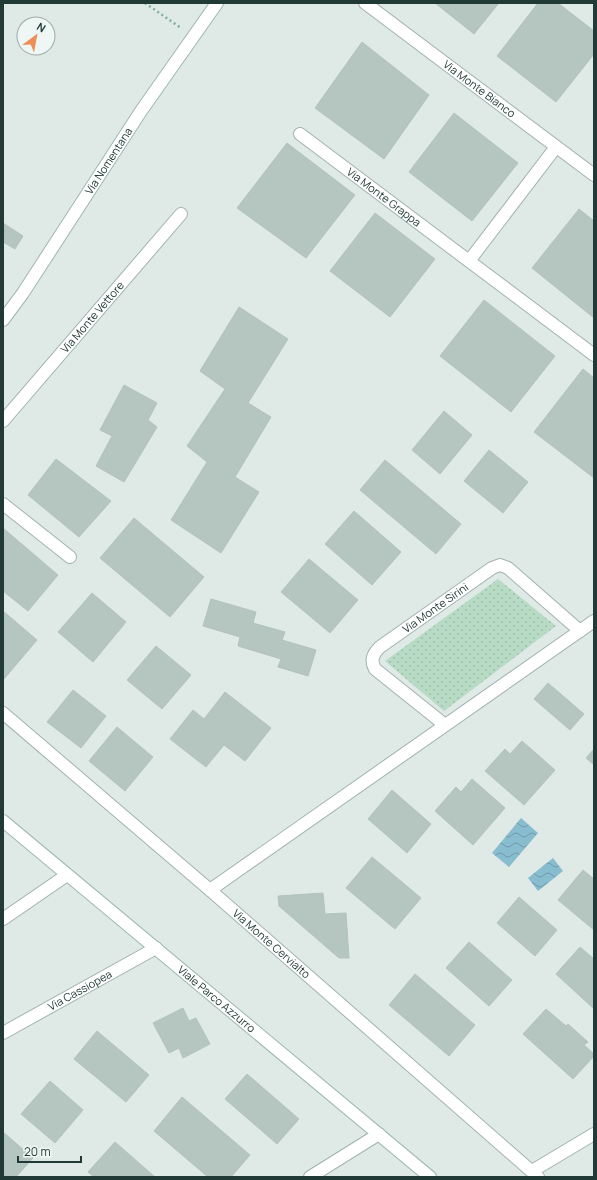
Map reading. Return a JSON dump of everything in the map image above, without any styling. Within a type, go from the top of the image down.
[{"type":"street","name":"Via Nomentana","points":[[3,320],[27,286],[141,111],[217,3]]},
{"type":"street","name":"Via Monte Bianco","points":[[364,3],[594,175]]},
{"type":"street","name":"Via Monte Grappa","points":[[300,134],[594,355]]},
{"type":"street","points":[[469,261],[556,146]]},
{"type":"street","name":"Via Monte Vettore","points":[[3,421],[181,214]]},
{"type":"street","points":[[3,504],[70,557]]},
{"type":"street","name":"Via Monte Sirini","points":[[445,725],[375,669],[372,661],[373,655],[380,647],[486,572],[500,565],[508,568],[580,631]]},
{"type":"street","points":[[210,890],[594,621]]},
{"type":"street","name":"Via Monte Cervialto","points":[[3,713],[210,890],[535,1174]]},
{"type":"street","name":"Viale Parco Azzurro","points":[[3,821],[430,1177]]},
{"type":"street","points":[[3,919],[66,875]]},
{"type":"street","name":"Via Cassiopea","points":[[3,1033],[156,948]]},
{"type":"street","points":[[310,1177],[379,1134]]},
{"type":"street","points":[[535,1174],[594,1134]]},
{"type":"path","points":[[145,3],[193,36]]},
{"type":"green space","points":[[498,579],[556,626],[444,711],[385,661]]},
{"type":"water","points":[[521,818],[538,833],[509,867],[492,853]]},
{"type":"water","points":[[553,858],[563,871],[538,891],[528,878]]},
{"type":"building","points":[[435,3],[499,3],[474,34]]},
{"type":"building","points":[[538,3],[558,3],[594,31],[594,54],[556,102],[497,56]]},
{"type":"building","points":[[362,42],[429,95],[384,159],[315,108]]},
{"type":"building","points":[[454,113],[518,163],[472,221],[409,172]]},
{"type":"building","points":[[287,143],[355,195],[306,258],[237,208]]},
{"type":"building","points":[[579,209],[594,221],[594,318],[532,268]]},
{"type":"building","points":[[375,213],[435,259],[390,317],[330,271]]},
{"type":"building","points":[[3,223],[23,236],[15,249],[3,242]]},
{"type":"building","points":[[484,300],[555,356],[511,412],[440,356]]},
{"type":"building","points":[[239,307],[288,339],[248,403],[271,417],[235,477],[259,492],[221,553],[171,520],[207,462],[187,446],[225,389],[200,371]]},
{"type":"building","points":[[583,369],[594,378],[594,478],[534,432]]},
{"type":"building","points":[[124,385],[157,403],[148,420],[157,427],[124,482],[96,466],[112,436],[100,430]]},
{"type":"building","points":[[444,411],[472,435],[440,474],[412,450]]},
{"type":"building","points":[[489,450],[528,482],[503,513],[464,481]]},
{"type":"building","points":[[56,459],[111,501],[79,537],[28,495]]},
{"type":"building","points":[[385,460],[461,524],[436,554],[360,490]]},
{"type":"building","points":[[354,511],[401,552],[372,585],[325,544]]},
{"type":"building","points":[[134,518],[204,577],[170,617],[100,558]]},
{"type":"building","points":[[3,528],[58,575],[28,611],[3,591]]},
{"type":"building","points":[[309,559],[358,600],[330,633],[281,592]]},
{"type":"building","points":[[92,593],[126,622],[93,662],[58,632]]},
{"type":"building","points":[[211,599],[256,612],[253,623],[285,632],[282,640],[316,650],[308,676],[278,667],[281,659],[238,646],[240,637],[203,626]]},
{"type":"building","points":[[3,611],[37,640],[4,679],[3,678]]},
{"type":"building","points":[[156,646],[191,675],[162,709],[127,680]]},
{"type":"building","points":[[548,683],[584,714],[570,730],[534,699]]},
{"type":"building","points":[[73,690],[106,716],[81,748],[47,722]]},
{"type":"building","points":[[225,692],[271,728],[245,761],[224,745],[206,767],[170,739],[193,710],[204,719]]},
{"type":"building","points":[[117,727],[153,757],[125,791],[89,761]]},
{"type":"building","points":[[522,741],[555,770],[524,805],[485,771],[505,749],[510,754]]},
{"type":"building","points":[[594,749],[594,765],[586,758]]},
{"type":"building","points":[[472,779],[505,808],[473,845],[435,811],[456,787],[461,792]]},
{"type":"building","points":[[392,790],[431,824],[407,853],[368,819]]},
{"type":"building","points":[[372,857],[421,898],[395,929],[346,888]]},
{"type":"building","points":[[583,870],[594,879],[594,930],[558,900]]},
{"type":"building","points":[[323,893],[325,914],[346,913],[349,958],[339,958],[279,906],[278,896]]},
{"type":"building","points":[[519,897],[557,930],[535,956],[497,923]]},
{"type":"building","points":[[469,942],[512,980],[489,1006],[446,968]]},
{"type":"building","points":[[580,947],[594,959],[594,1009],[556,974]]},
{"type":"building","points":[[415,974],[475,1025],[449,1056],[389,1005]]},
{"type":"building","points":[[183,1008],[189,1021],[196,1018],[210,1044],[183,1058],[179,1048],[169,1053],[153,1023]]},
{"type":"building","points":[[546,1009],[566,1026],[568,1024],[588,1042],[584,1045],[594,1054],[594,1056],[573,1079],[523,1034]]},
{"type":"building","points":[[97,1031],[149,1075],[126,1102],[74,1059]]},
{"type":"building","points":[[247,1074],[299,1119],[277,1144],[225,1099]]},
{"type":"building","points":[[50,1081],[83,1110],[55,1143],[21,1114]]},
{"type":"building","points":[[182,1097],[250,1155],[231,1177],[208,1177],[154,1131]]},
{"type":"building","points":[[3,1132],[33,1158],[16,1177],[3,1177]]},
{"type":"building","points":[[115,1142],[155,1177],[94,1177],[88,1172]]}]
